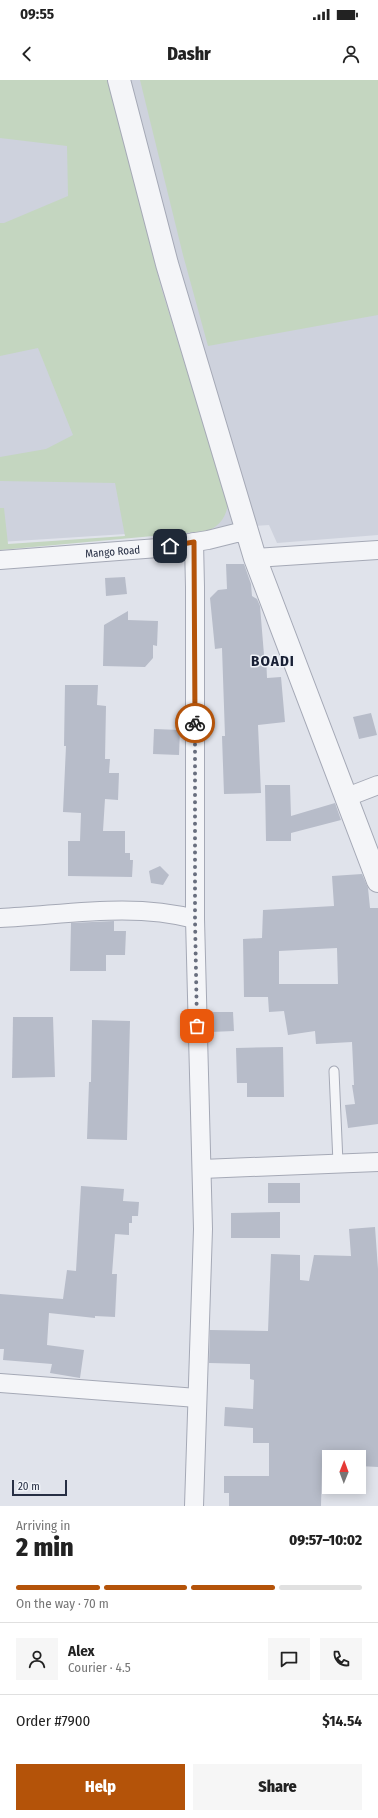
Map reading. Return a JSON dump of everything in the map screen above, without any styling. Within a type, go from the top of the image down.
[{"type":"street","points":[[119,80],[167,264],[255,558],[378,881]]},
{"type":"street","name":"Mango Road","points":[[0,560],[158,548],[236,533],[247,533]]},
{"type":"street","points":[[194,542],[195,919],[203,1228],[194,1506]]},
{"type":"street","points":[[255,558],[378,550]]},
{"type":"street","points":[[347,797],[378,786]]},
{"type":"street","points":[[0,918],[127,910],[171,913],[195,919]]},
{"type":"street","points":[[202,1169],[378,1162]]},
{"type":"street","points":[[0,1383],[197,1398]]},
{"type":"lane","points":[[334,1071],[338,1163]]},
{"type":"shaded area","points":[[0,80],[378,80],[378,535],[277,543],[269,525],[0,542]]},
{"type":"green space","points":[[0,80],[108,80],[161,287],[228,504],[222,520],[208,531],[0,550],[0,508],[4,508],[8,544],[125,536],[115,483],[0,481],[0,457],[46,449],[73,435],[38,348],[0,356],[0,223],[4,223],[68,196],[67,146],[0,138]]},
{"type":"green space","points":[[140,80],[378,80],[378,315],[208,346],[183,255]]},
{"type":"building","points":[[226,564],[244,564],[251,584],[252,596],[257,599],[260,606],[264,655],[266,655],[267,678],[281,677],[285,722],[258,725],[261,793],[224,794],[222,736],[225,736],[222,648],[215,649],[210,598],[218,590],[227,589]]},
{"type":"building","points":[[125,577],[127,594],[106,596],[105,578]]},
{"type":"building","points":[[128,611],[128,620],[158,621],[157,646],[153,645],[153,658],[145,667],[103,666],[104,625]]},
{"type":"building","points":[[65,685],[98,685],[97,705],[106,706],[105,759],[110,759],[109,773],[119,773],[118,800],[105,799],[103,831],[125,831],[125,853],[130,853],[130,860],[133,860],[132,877],[68,876],[68,841],[80,841],[81,813],[63,812],[66,746],[64,746]]},
{"type":"building","points":[[371,713],[377,735],[359,739],[353,717]]},
{"type":"building","points":[[154,729],[180,730],[179,755],[153,754]]},
{"type":"building","points":[[265,785],[290,785],[291,816],[335,803],[341,820],[291,833],[291,841],[266,841]]},
{"type":"building","points":[[160,866],[169,875],[163,885],[151,883],[149,871]]},
{"type":"building","points":[[362,874],[368,888],[370,908],[378,908],[378,1124],[348,1128],[345,1105],[355,1104],[352,1085],[354,1085],[352,1042],[316,1044],[315,1031],[288,1035],[284,1011],[269,1012],[268,997],[244,997],[243,939],[262,938],[263,910],[334,906],[332,876]],"holes":[[[337,948],[338,984],[279,984],[279,951]]]},
{"type":"building","points":[[114,921],[114,931],[126,931],[125,955],[106,955],[106,971],[70,971],[71,923]]},
{"type":"building","points":[[209,1012],[233,1012],[234,1031],[210,1032]]},
{"type":"building","points":[[13,1017],[53,1017],[55,1077],[12,1078]]},
{"type":"building","points":[[92,1020],[130,1021],[127,1140],[87,1139],[89,1082],[91,1082]]},
{"type":"building","points":[[283,1047],[284,1097],[247,1097],[247,1083],[237,1083],[236,1048]]},
{"type":"building","points":[[268,1183],[300,1183],[300,1203],[268,1203]]},
{"type":"building","points":[[81,1186],[124,1189],[123,1201],[139,1202],[138,1216],[132,1216],[132,1223],[129,1223],[129,1235],[115,1234],[112,1274],[117,1274],[115,1317],[95,1316],[95,1318],[49,1313],[47,1345],[84,1350],[80,1378],[50,1373],[52,1364],[3,1360],[4,1349],[0,1349],[0,1294],[63,1299],[67,1270],[76,1271]]},
{"type":"building","points":[[280,1212],[280,1238],[231,1238],[231,1213]]},
{"type":"building","points":[[375,1227],[378,1269],[378,1467],[366,1466],[366,1450],[322,1450],[321,1506],[229,1506],[229,1493],[224,1493],[224,1476],[269,1476],[269,1443],[253,1443],[253,1428],[224,1426],[225,1407],[253,1409],[254,1380],[250,1379],[250,1364],[209,1363],[210,1330],[268,1331],[271,1254],[300,1255],[300,1280],[309,1281],[314,1255],[351,1256],[349,1229]]},
{"type":"way so far","points":[[195,723],[195,919],[197,1026]]},
{"type":"district","name":"BOADI","points":[[273,661]]},
{"type":"route","points":[[170,546],[194,542],[195,723]]}]
